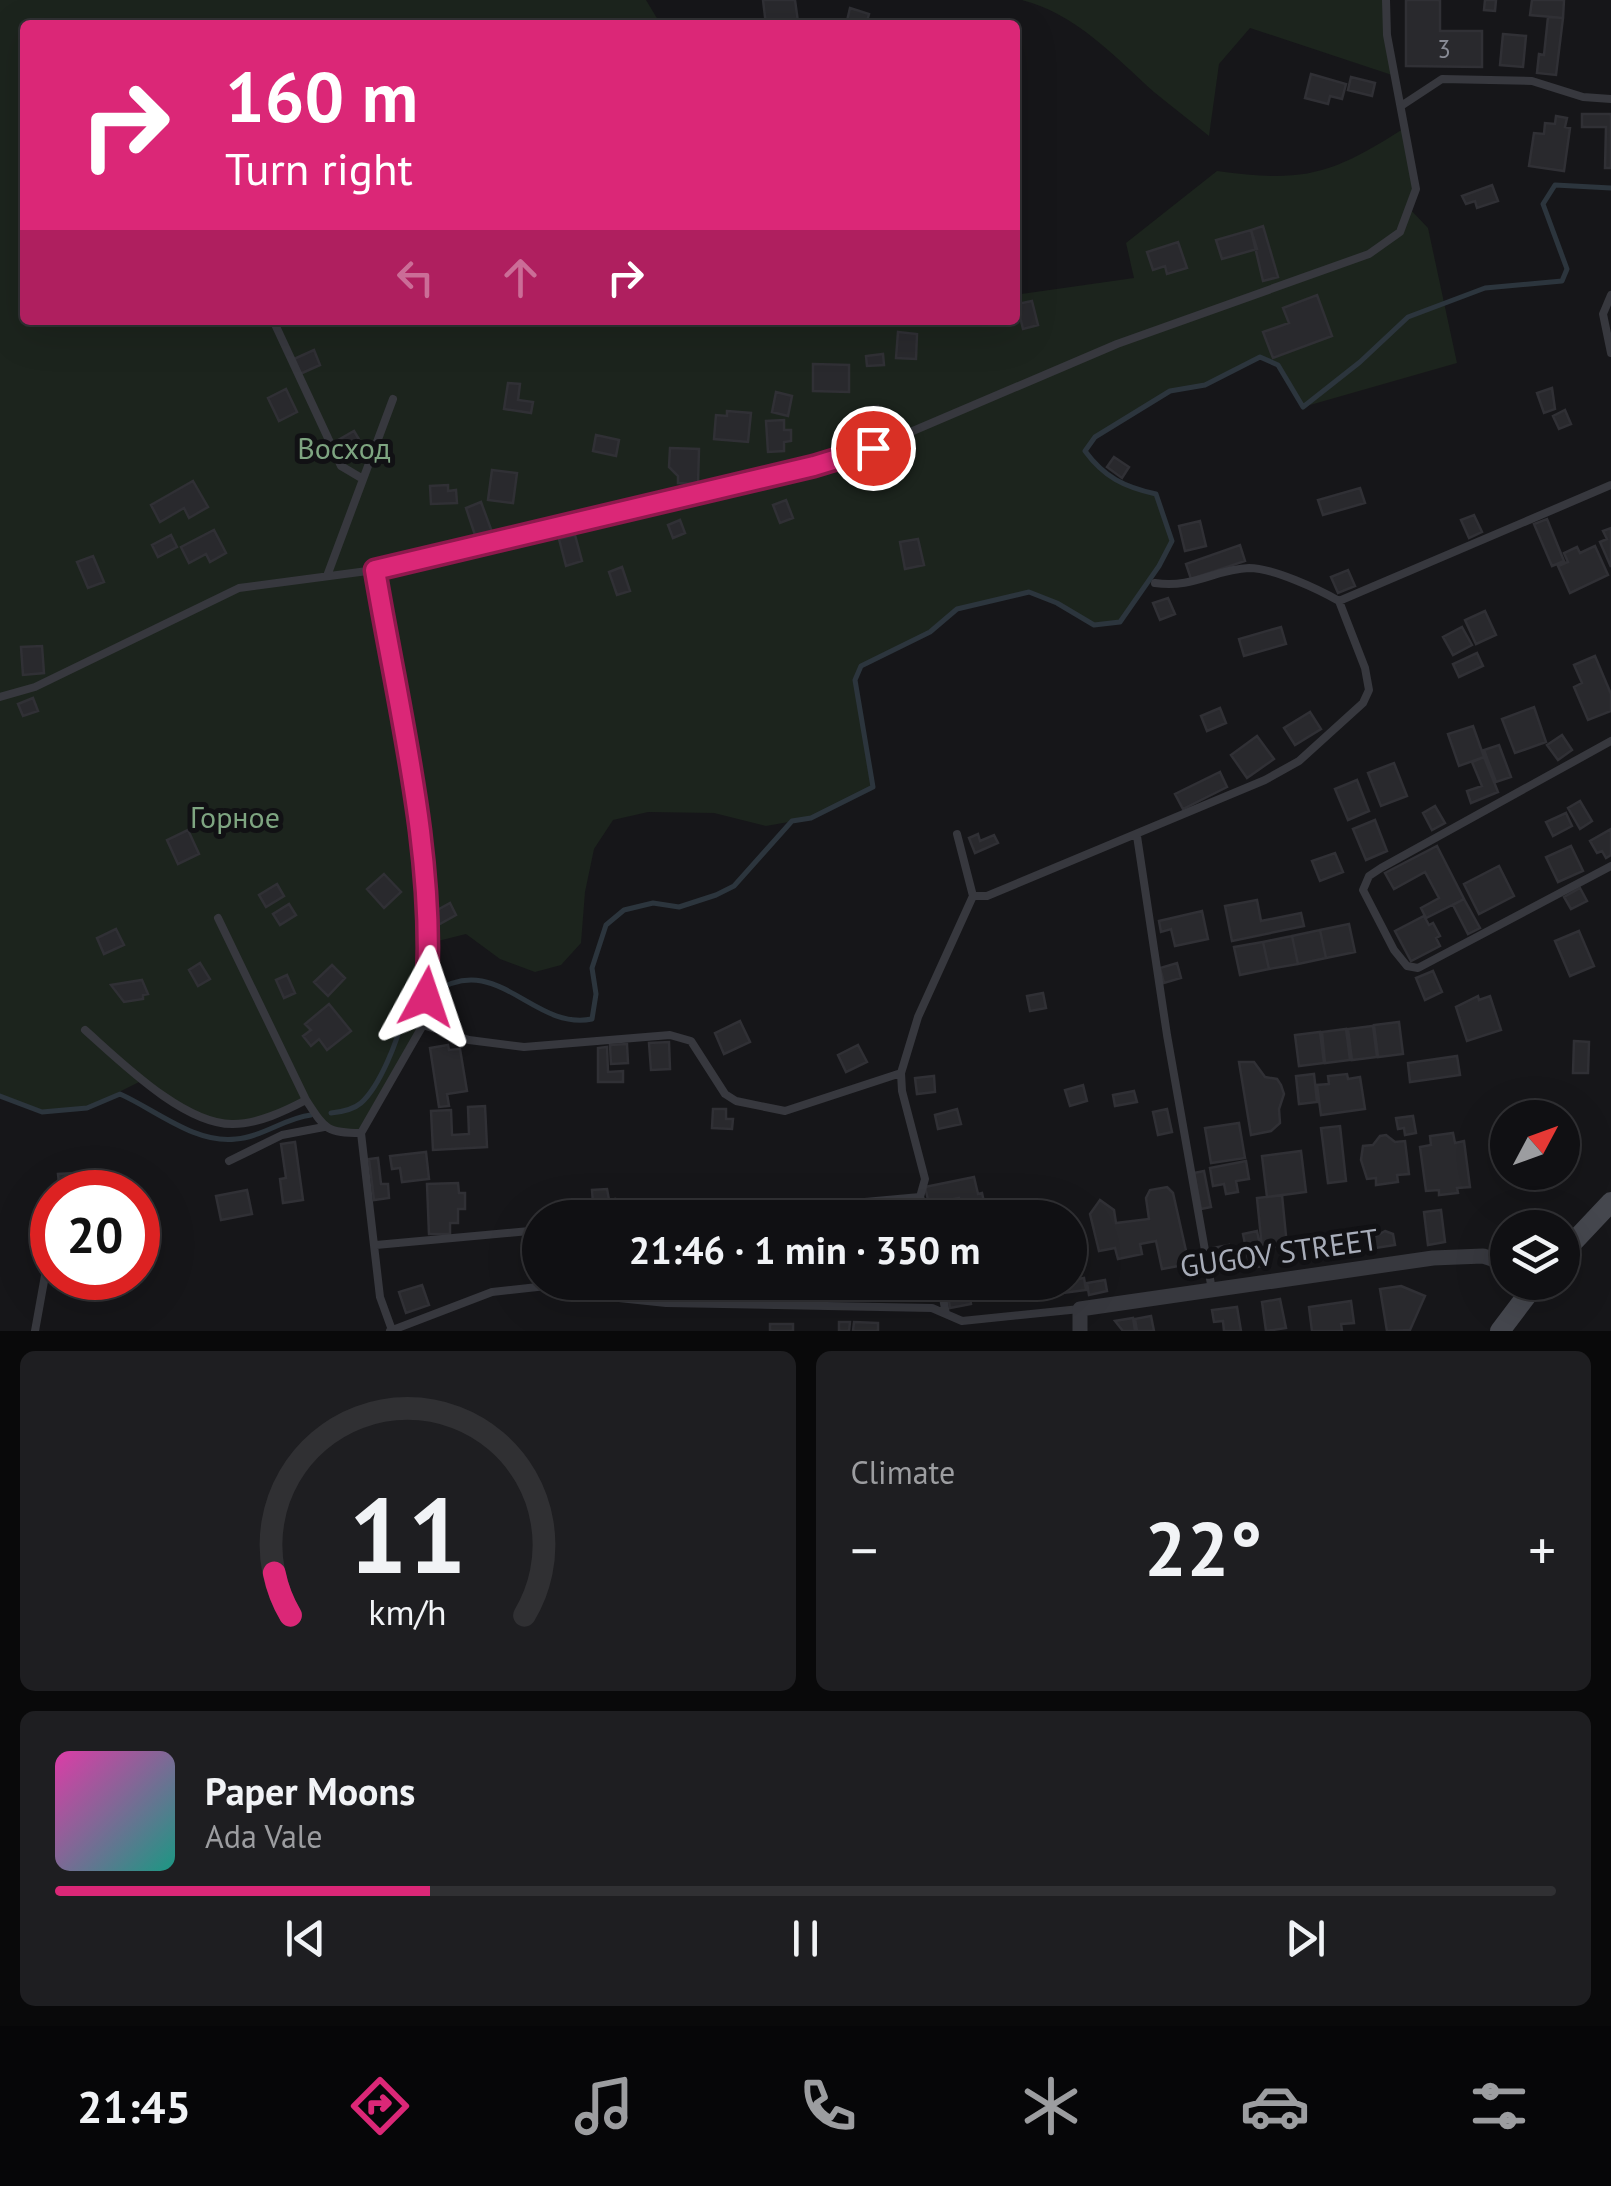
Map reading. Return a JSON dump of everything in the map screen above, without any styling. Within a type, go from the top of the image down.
[{"type":"main road","points":[[1580,1235],[1611,1202]]},
{"type":"main road","points":[[1500,1331],[1523,1300]]},
{"type":"street","name":"GUGOV STREET","points":[[1080,1309],[1433,1258],[1490,1258]]},
{"type":"street","points":[[1080,1309],[1080,1331]]},
{"type":"lane","points":[[0,696],[36,687],[239,588],[375,570],[829,462],[873,448],[1118,344],[1369,254],[1400,232],[1416,189],[1388,35],[1386,0]]},
{"type":"lane","points":[[1401,106],[1442,79],[1532,81],[1583,97],[1611,99]]},
{"type":"lane","points":[[1611,296],[1603,314],[1611,353]]},
{"type":"lane","points":[[275,325],[342,466],[364,478]]},
{"type":"lane","points":[[328,576],[392,399]]},
{"type":"lane","points":[[1155,582],[1176,586],[1250,568],[1339,600],[1611,484]]},
{"type":"lane","points":[[375,570],[415,804],[430,943],[424,1024],[362,1134],[380,1297],[391,1330],[492,1292],[574,1283],[600,1296],[666,1303],[932,1308],[962,1321],[1080,1309]]},
{"type":"lane","points":[[973,896],[986,896],[1137,836],[1299,761],[1363,703],[1369,690],[1365,668],[1339,600]]},
{"type":"lane","points":[[1611,742],[1546,774],[1381,868],[1368,876],[1363,890],[1394,950],[1407,966],[1418,968],[1611,866]]},
{"type":"lane","points":[[921,1200],[925,1179],[901,1073],[918,1018],[973,896],[957,834]]},
{"type":"lane","points":[[1137,836],[1212,1290]]},
{"type":"lane","points":[[218,918],[306,1100],[324,1127],[332,1133],[362,1134]]},
{"type":"lane","points":[[424,1024],[469,1040],[524,1047],[670,1035],[691,1041],[725,1094],[736,1101],[785,1110],[901,1073]]},
{"type":"lane","points":[[85,1030],[186,1112],[232,1124],[282,1113],[306,1100]]},
{"type":"lane","points":[[229,1160],[282,1135],[324,1127]]},
{"type":"lane","points":[[887,1200],[920,1197]]},
{"type":"lane","points":[[376,1245],[522,1232]]},
{"type":"lane","points":[[35,1331],[41,1300]]},
{"type":"lane","points":[[943,1300],[946,1314]]},
{"type":"green space","name":"Горное","points":[[0,0],[646,0],[658,20],[20,20],[20,325],[1020,325],[1020,294],[1134,278],[1126,243],[1217,171],[1272,176],[1315,172],[1356,157],[1403,129],[1416,189],[1409,208],[1428,228],[1457,363],[1303,407],[1278,365],[1260,357],[1205,385],[1170,391],[1095,436],[1085,451],[1116,480],[1156,494],[1171,541],[1159,566],[1120,622],[1094,625],[1029,592],[958,609],[930,632],[861,666],[855,680],[873,787],[811,818],[766,826],[714,813],[648,812],[613,820],[594,849],[585,892],[581,943],[561,965],[535,972],[500,959],[466,934],[430,943],[423,1025],[361,1133],[332,1133],[306,1100],[260,1119],[221,1121],[184,1107],[143,1080],[87,1108],[42,1112],[0,1096]]},
{"type":"green space","points":[[1022,0],[1386,0],[1395,76],[1250,28],[1219,64],[1209,136],[1077,26],[1042,6]]},
{"type":"building","points":[[763,0],[795,0],[798,20],[765,20]]},
{"type":"building","points":[[1406,0],[1440,0],[1440,31],[1482,31],[1482,67],[1406,66]]},
{"type":"building","points":[[1485,0],[1496,0],[1495,11],[1484,10]]},
{"type":"building","points":[[1532,0],[1564,0],[1563,18],[1530,15]]},
{"type":"building","points":[[850,8],[869,14],[867,20],[847,20]]},
{"type":"building","points":[[1548,17],[1563,18],[1556,75],[1537,73],[1539,54],[1544,55]]},
{"type":"building","points":[[1503,34],[1526,36],[1523,67],[1500,65]]},
{"type":"building","points":[[1311,74],[1346,84],[1342,99],[1330,96],[1328,104],[1305,98]]},
{"type":"building","points":[[1351,77],[1375,83],[1372,96],[1348,90]]},
{"type":"building","points":[[1582,114],[1611,114],[1611,168],[1605,168],[1606,127],[1582,127]]},
{"type":"building","points":[[1556,116],[1567,118],[1565,127],[1570,128],[1564,171],[1529,166],[1534,133],[1544,134],[1545,123],[1555,124]]},
{"type":"building","points":[[1492,185],[1498,201],[1477,208],[1475,201],[1466,204],[1462,196]]},
{"type":"building","points":[[1263,226],[1278,277],[1263,281],[1251,230]]},
{"type":"building","points":[[1251,230],[1257,249],[1222,259],[1216,240]]},
{"type":"building","points":[[1178,242],[1187,268],[1167,274],[1165,266],[1153,270],[1147,252]]},
{"type":"building","points":[[1317,295],[1332,336],[1273,358],[1263,332],[1289,323],[1283,308]]},
{"type":"building","points":[[1032,301],[1038,325],[1023,329],[1020,303]]},
{"type":"building","points":[[898,332],[917,334],[916,359],[896,358]]},
{"type":"building","points":[[314,350],[320,365],[300,374],[294,359]]},
{"type":"building","points":[[883,354],[884,365],[867,366],[866,356]]},
{"type":"building","points":[[813,364],[849,365],[849,392],[813,391]]},
{"type":"building","points":[[508,383],[520,384],[518,400],[533,402],[531,413],[504,409]]},
{"type":"building","points":[[1552,388],[1555,409],[1544,413],[1537,393]]},
{"type":"building","points":[[286,389],[297,412],[279,421],[268,398]]},
{"type":"building","points":[[776,392],[792,396],[788,416],[772,412]]},
{"type":"building","points":[[878,406],[881,424],[868,426],[865,408]]},
{"type":"building","points":[[1565,410],[1571,424],[1559,429],[1553,416]]},
{"type":"building","points":[[727,411],[751,413],[748,442],[714,439],[716,415],[727,416]]},
{"type":"building","points":[[784,420],[784,430],[791,430],[791,441],[784,442],[784,451],[768,452],[766,421]]},
{"type":"building","points":[[354,431],[363,446],[342,458],[333,443]]},
{"type":"building","points":[[596,435],[619,440],[616,456],[593,451]]},
{"type":"building","points":[[670,448],[699,449],[698,484],[678,483],[678,476],[669,467]]},
{"type":"building","points":[[1114,457],[1129,467],[1122,478],[1107,467]]},
{"type":"building","points":[[492,470],[517,473],[513,503],[488,500]]},
{"type":"building","points":[[193,481],[208,507],[189,518],[184,508],[160,522],[151,505]]},
{"type":"building","points":[[448,485],[448,491],[456,490],[457,503],[431,504],[430,486]]},
{"type":"building","points":[[1360,488],[1365,503],[1323,515],[1318,500]]},
{"type":"building","points":[[786,500],[793,518],[780,523],[773,505]]},
{"type":"building","points":[[481,502],[492,532],[476,538],[466,508]]},
{"type":"building","points":[[1474,515],[1482,532],[1469,538],[1461,520]]},
{"type":"building","points":[[1547,519],[1564,561],[1552,566],[1534,524]]},
{"type":"building","points":[[680,520],[685,533],[673,538],[668,525]]},
{"type":"building","points":[[1200,521],[1206,546],[1185,551],[1179,526]]},
{"type":"building","points":[[1611,528],[1611,567],[1600,542],[1607,539],[1603,531]]},
{"type":"building","points":[[214,530],[226,553],[210,562],[206,554],[189,563],[181,547]]},
{"type":"building","points":[[171,535],[177,547],[158,557],[152,545]]},
{"type":"building","points":[[575,535],[582,561],[566,566],[559,539]]},
{"type":"building","points":[[918,539],[924,565],[905,569],[900,542]]},
{"type":"building","points":[[1240,545],[1245,561],[1191,579],[1186,564]]},
{"type":"building","points":[[1595,546],[1608,575],[1570,593],[1558,566],[1568,562],[1564,553],[1577,547],[1580,553]]},
{"type":"building","points":[[93,556],[104,582],[88,588],[77,562]]},
{"type":"building","points":[[622,567],[630,591],[617,595],[609,572]]},
{"type":"building","points":[[1348,570],[1355,586],[1338,593],[1331,577]]},
{"type":"building","points":[[1168,598],[1175,614],[1160,620],[1153,603]]},
{"type":"building","points":[[1485,611],[1496,635],[1476,644],[1465,620]]},
{"type":"building","points":[[1281,627],[1286,644],[1244,656],[1239,639]]},
{"type":"building","points":[[1462,627],[1472,645],[1453,655],[1443,637]]},
{"type":"building","points":[[42,646],[44,673],[23,675],[21,647]]},
{"type":"building","points":[[1477,653],[1483,666],[1459,677],[1453,664]]},
{"type":"building","points":[[1595,656],[1611,694],[1611,711],[1588,720],[1574,687],[1582,683],[1574,665]]},
{"type":"building","points":[[33,698],[38,711],[23,716],[18,704]]},
{"type":"building","points":[[1534,707],[1546,742],[1515,753],[1502,719]]},
{"type":"building","points":[[1220,708],[1226,723],[1207,731],[1201,716]]},
{"type":"building","points":[[1310,712],[1321,729],[1295,745],[1284,728]]},
{"type":"building","points":[[1473,726],[1484,757],[1459,766],[1448,734]]},
{"type":"building","points":[[1562,735],[1572,750],[1558,760],[1547,745]]},
{"type":"building","points":[[1257,736],[1274,759],[1247,778],[1231,755]]},
{"type":"building","points":[[1499,745],[1511,777],[1496,782],[1484,750]]},
{"type":"building","points":[[1484,757],[1498,792],[1471,803],[1467,791],[1482,786],[1472,762]]},
{"type":"building","points":[[1394,763],[1407,796],[1381,806],[1368,773]]},
{"type":"building","points":[[1220,772],[1227,787],[1183,809],[1175,794]]},
{"type":"building","points":[[1357,780],[1369,811],[1348,820],[1335,789]]},
{"type":"building","points":[[1580,801],[1592,821],[1580,829],[1568,808]]},
{"type":"building","points":[[1435,806],[1445,823],[1432,830],[1423,813]]},
{"type":"building","points":[[1566,813],[1572,826],[1553,836],[1546,822]]},
{"type":"building","points":[[1375,820],[1387,851],[1366,860],[1353,829]]},
{"type":"building","points":[[1611,829],[1611,855],[1606,858],[1602,851],[1597,853],[1590,841]]},
{"type":"building","points":[[188,830],[199,854],[178,864],[167,840]]},
{"type":"building","points":[[978,834],[980,841],[994,835],[998,843],[975,853],[969,838]]},
{"type":"building","points":[[1437,846],[1464,899],[1426,918],[1421,908],[1439,898],[1425,872],[1394,889],[1385,873]]},
{"type":"building","points":[[1571,846],[1583,871],[1558,882],[1546,857]]},
{"type":"building","points":[[1335,853],[1343,872],[1320,881],[1312,861]]},
{"type":"building","points":[[1499,866],[1514,896],[1479,914],[1464,884]]},
{"type":"building","points":[[384,874],[401,892],[384,908],[367,889]]},
{"type":"building","points":[[277,884],[284,896],[266,907],[259,895]]},
{"type":"building","points":[[1580,888],[1587,901],[1571,909],[1564,897]]},
{"type":"building","points":[[1464,899],[1480,928],[1468,934],[1453,905]]},
{"type":"building","points":[[1257,900],[1261,921],[1301,913],[1304,926],[1232,941],[1225,906]]},
{"type":"building","points":[[450,903],[456,915],[438,925],[432,913]]},
{"type":"building","points":[[289,904],[296,915],[280,925],[273,914]]},
{"type":"building","points":[[1202,911],[1208,939],[1175,946],[1171,929],[1161,932],[1159,921]]},
{"type":"building","points":[[1424,916],[1440,936],[1436,938],[1440,946],[1411,961],[1395,931]]},
{"type":"building","points":[[1349,924],[1355,952],[1326,958],[1320,930]]},
{"type":"building","points":[[116,929],[124,945],[104,954],[97,938]]},
{"type":"building","points":[[1320,930],[1326,958],[1298,964],[1292,936]]},
{"type":"building","points":[[1579,931],[1594,966],[1570,976],[1555,941]]},
{"type":"building","points":[[1292,936],[1298,964],[1269,969],[1263,942]]},
{"type":"building","points":[[1263,942],[1269,969],[1240,975],[1234,947]]},
{"type":"building","points":[[200,963],[210,979],[198,986],[189,970]]},
{"type":"building","points":[[1177,963],[1181,978],[1164,983],[1160,968]]},
{"type":"building","points":[[332,965],[345,978],[328,996],[314,982]]},
{"type":"building","points":[[1433,971],[1442,992],[1425,1000],[1416,978]]},
{"type":"building","points":[[287,975],[295,993],[284,998],[276,980]]},
{"type":"building","points":[[142,980],[148,994],[143,999],[124,1002],[111,985]]},
{"type":"building","points":[[1043,993],[1046,1008],[1030,1011],[1027,996]]},
{"type":"building","points":[[1478,996],[1479,1000],[1490,996],[1501,1030],[1467,1041],[1456,1007]]},
{"type":"building","points":[[329,1004],[351,1031],[327,1050],[319,1039],[311,1046],[303,1036],[311,1030],[305,1024]]},
{"type":"building","points":[[740,1021],[750,1042],[724,1054],[715,1033]]},
{"type":"building","points":[[1399,1022],[1403,1054],[1378,1057],[1374,1025]]},
{"type":"building","points":[[1373,1026],[1377,1057],[1352,1060],[1348,1029]]},
{"type":"building","points":[[1346,1029],[1350,1060],[1325,1063],[1322,1032]]},
{"type":"building","points":[[1320,1032],[1324,1063],[1299,1066],[1295,1035]]},
{"type":"building","points":[[1574,1041],[1589,1042],[1588,1073],[1573,1073]]},
{"type":"building","points":[[669,1042],[670,1069],[651,1070],[649,1043]]},
{"type":"building","points":[[627,1044],[628,1063],[611,1064],[610,1045]]},
{"type":"building","points":[[448,1045],[449,1050],[460,1049],[467,1091],[447,1094],[449,1106],[439,1107],[430,1048]]},
{"type":"building","points":[[858,1045],[867,1062],[846,1072],[838,1055]]},
{"type":"building","points":[[607,1047],[608,1072],[623,1071],[623,1082],[598,1082],[598,1048]]},
{"type":"building","points":[[1457,1056],[1460,1075],[1410,1082],[1408,1063]]},
{"type":"building","points":[[1239,1062],[1254,1062],[1265,1077],[1277,1079],[1281,1085],[1284,1094],[1280,1123],[1271,1131],[1251,1135]]},
{"type":"building","points":[[1314,1074],[1317,1102],[1299,1104],[1296,1076]]},
{"type":"building","points":[[1347,1074],[1348,1079],[1360,1077],[1365,1109],[1321,1115],[1317,1085],[1329,1084],[1328,1076]]},
{"type":"building","points":[[934,1076],[935,1092],[917,1094],[915,1078]]},
{"type":"building","points":[[1083,1085],[1087,1101],[1070,1106],[1065,1090]]},
{"type":"building","points":[[1134,1091],[1137,1102],[1115,1106],[1113,1095]]},
{"type":"building","points":[[485,1106],[487,1147],[433,1150],[431,1111],[451,1110],[452,1135],[469,1134],[468,1107]]},
{"type":"building","points":[[713,1109],[726,1109],[726,1119],[733,1119],[732,1129],[712,1128]]},
{"type":"building","points":[[957,1109],[961,1124],[938,1129],[935,1115]]},
{"type":"building","points":[[1167,1109],[1172,1132],[1158,1135],[1153,1112]]},
{"type":"building","points":[[1413,1116],[1416,1133],[1405,1135],[1404,1128],[1398,1129],[1396,1118]]},
{"type":"building","points":[[1239,1123],[1245,1158],[1211,1163],[1205,1128]]},
{"type":"building","points":[[1340,1126],[1346,1181],[1328,1183],[1321,1128]]},
{"type":"building","points":[[1453,1133],[1455,1143],[1464,1141],[1470,1187],[1439,1195],[1439,1190],[1426,1191],[1420,1147],[1431,1145],[1430,1136]]},
{"type":"building","points":[[1386,1135],[1395,1142],[1405,1141],[1409,1174],[1397,1175],[1398,1182],[1376,1185],[1376,1178],[1367,1179],[1361,1160],[1363,1146],[1373,1145]]},
{"type":"building","points":[[295,1142],[303,1200],[283,1203],[280,1179],[286,1178],[281,1144]]},
{"type":"building","points":[[1301,1151],[1306,1192],[1267,1197],[1262,1156]]},
{"type":"building","points":[[426,1152],[429,1179],[402,1182],[400,1168],[392,1169],[390,1156]]},
{"type":"building","points":[[378,1158],[381,1184],[388,1184],[389,1198],[374,1200],[369,1159]]},
{"type":"building","points":[[1246,1161],[1249,1179],[1236,1181],[1238,1192],[1226,1194],[1224,1184],[1213,1186],[1210,1168]]},
{"type":"building","points":[[1204,1171],[1211,1207],[1201,1209],[1194,1173]]},
{"type":"building","points":[[974,1177],[984,1200],[928,1200],[925,1187]]},
{"type":"building","points":[[458,1183],[459,1193],[465,1193],[465,1209],[458,1209],[458,1223],[450,1223],[450,1234],[429,1234],[427,1184]]},
{"type":"building","points":[[1167,1187],[1173,1193],[1189,1264],[1162,1269],[1156,1241],[1140,1244],[1142,1254],[1118,1259],[1115,1248],[1099,1251],[1090,1214],[1100,1200],[1114,1210],[1116,1223],[1149,1219],[1146,1198],[1150,1190]]},
{"type":"building","points":[[607,1189],[609,1200],[593,1200],[592,1190]]},
{"type":"building","points":[[247,1190],[252,1214],[221,1220],[216,1196]]},
{"type":"building","points":[[1282,1195],[1287,1246],[1262,1248],[1257,1198]]},
{"type":"building","points":[[1441,1210],[1445,1242],[1428,1245],[1424,1212]]},
{"type":"building","points":[[1257,1231],[1264,1266],[1250,1268],[1243,1234]]},
{"type":"building","points":[[1385,1231],[1393,1234],[1395,1245],[1375,1248],[1374,1237]]},
{"type":"building","points":[[1229,1245],[1234,1269],[1217,1272],[1213,1248]]},
{"type":"building","points":[[1105,1280],[1107,1291],[1089,1295],[1087,1283]]},
{"type":"building","points":[[422,1285],[429,1305],[406,1313],[399,1292]]},
{"type":"building","points":[[1401,1286],[1425,1296],[1410,1330],[1387,1331],[1380,1289]]},
{"type":"building","points":[[1280,1299],[1286,1328],[1266,1331],[1262,1302]]},
{"type":"building","points":[[949,1300],[970,1300],[971,1304],[950,1308]]},
{"type":"building","points":[[1351,1301],[1354,1323],[1341,1324],[1342,1331],[1312,1331],[1309,1307]]},
{"type":"building","points":[[1237,1307],[1241,1331],[1224,1331],[1223,1321],[1214,1322],[1212,1310]]},
{"type":"building","points":[[1151,1316],[1154,1331],[1137,1331],[1135,1319]]},
{"type":"building","points":[[1133,1318],[1135,1331],[1123,1331],[1115,1321]]},
{"type":"building","points":[[839,1322],[850,1322],[849,1331],[839,1331]]},
{"type":"building","points":[[854,1322],[878,1323],[878,1331],[853,1331]]},
{"type":"building","points":[[770,1324],[793,1324],[793,1331],[770,1331]]},
{"type":"waterway","points":[[433,993],[456,982],[476,980],[496,985],[551,1014],[571,1020],[592,1019],[596,994],[592,968],[606,925],[624,910],[653,903],[679,907],[716,895],[734,886],[792,821],[811,818],[873,787],[855,680],[861,666],[930,632],[957,609],[1029,592],[1094,625],[1120,622],[1172,541],[1156,494],[1116,480],[1085,451],[1095,437],[1170,391],[1205,385],[1260,357],[1278,365],[1303,407],[1408,317],[1485,288],[1562,281],[1567,269],[1543,204],[1555,185],[1611,188]]},
{"type":"waterway","points":[[331,1113],[355,1107],[368,1095],[387,1062],[403,1016],[417,1006]]},
{"type":"waterway","points":[[0,1096],[42,1112],[87,1108],[120,1094],[191,1131],[221,1139],[246,1138],[311,1115]]},
{"type":"route","points":[[426,997],[430,943],[415,804],[375,570],[814,466],[873,448]]},
{"type":"park label","name":"Восход","points":[[344,447]]}]
